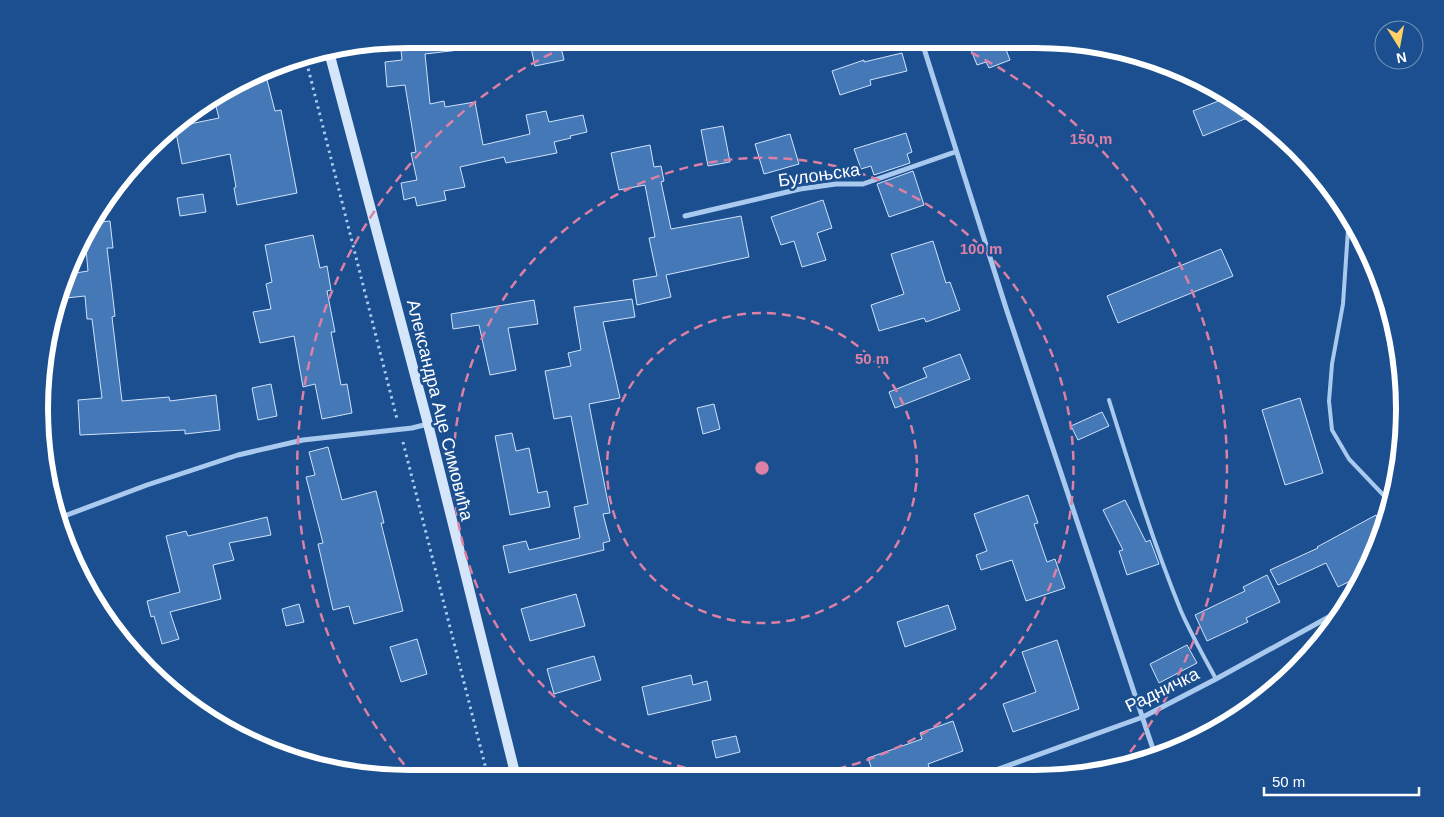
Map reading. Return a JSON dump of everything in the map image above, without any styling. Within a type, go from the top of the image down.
[{"type":"street","points":[[924,48],[956,152],[1153,750]]},
{"type":"street","name":"Александра Аце Симовића","points":[[330,56],[428,424],[514,770]]},
{"type":"street","name":"Булоњска","points":[[685,216],[800,189],[836,184],[863,184],[956,152]]},
{"type":"street","points":[[64,516],[148,484],[238,455],[304,440],[412,428],[428,424]]},
{"type":"street","name":"Радничка","points":[[998,770],[1143,717],[1331,616]]},
{"type":"lane","points":[[1347,227],[1343,304],[1332,364],[1329,401],[1332,430],[1349,459],[1386,496]]},
{"type":"lane","points":[[1109,400],[1135,484],[1182,613],[1216,679]]},
{"type":"building","points":[[401,48],[459,48],[459,50],[425,54],[430,104],[444,101],[445,107],[475,102],[483,145],[530,134],[526,115],[546,111],[549,122],[583,115],[587,132],[554,142],[557,153],[506,163],[504,157],[460,167],[465,187],[444,191],[446,200],[417,206],[415,197],[404,200],[401,183],[417,180],[411,153],[416,152],[405,85],[387,87],[385,62],[402,60]]},
{"type":"building","points":[[531,48],[561,48],[564,60],[535,66]]},
{"type":"building","points":[[970,48],[1005,48],[1010,60],[989,68],[986,62],[977,65]]},
{"type":"building","points":[[902,53],[907,71],[870,80],[871,85],[840,95],[832,71],[864,60],[864,62]]},
{"type":"building","points":[[266,77],[275,111],[281,110],[297,193],[237,205],[230,154],[182,164],[176,132],[185,125],[219,118],[215,104]]},
{"type":"building","points":[[1222,100],[1249,117],[1203,136],[1193,111]]},
{"type":"building","points":[[723,126],[730,162],[708,166],[701,130]]},
{"type":"building","points":[[906,133],[912,152],[907,154],[910,163],[874,175],[871,166],[861,169],[854,149]]},
{"type":"building","points":[[790,134],[799,164],[764,174],[755,144]]},
{"type":"building","points":[[650,145],[654,167],[661,166],[664,181],[661,182],[671,229],[741,216],[749,257],[666,275],[671,297],[637,305],[633,280],[657,276],[649,238],[655,237],[645,185],[619,190],[611,153]]},
{"type":"building","points":[[913,171],[924,205],[889,217],[877,184]]},
{"type":"building","points":[[203,194],[206,212],[180,216],[177,198]]},
{"type":"building","points":[[823,200],[832,228],[817,233],[826,260],[802,267],[794,241],[781,245],[771,217]]},
{"type":"building","points":[[110,221],[113,248],[107,248],[115,316],[112,317],[122,401],[169,397],[170,401],[216,395],[220,430],[185,434],[185,430],[80,435],[78,400],[102,398],[92,319],[87,319],[85,296],[66,298],[66,296],[74,273],[88,271],[86,247],[100,222]]},
{"type":"building","points":[[313,235],[320,268],[327,266],[331,290],[327,291],[335,332],[331,332],[341,385],[347,384],[352,413],[322,419],[315,384],[303,387],[294,336],[260,343],[253,312],[271,309],[266,284],[272,282],[265,245]]},
{"type":"building","points":[[933,241],[946,283],[950,282],[960,310],[926,322],[924,318],[879,331],[871,305],[904,294],[891,254]]},
{"type":"building","points":[[1221,249],[1233,276],[1118,323],[1107,296]]},
{"type":"building","points":[[632,299],[635,317],[603,322],[620,398],[589,404],[610,513],[603,514],[610,541],[603,543],[604,550],[509,573],[503,546],[526,541],[529,550],[580,538],[574,507],[588,504],[571,416],[554,419],[545,371],[571,366],[568,353],[581,350],[574,307]]},
{"type":"building","points":[[534,300],[538,324],[508,328],[516,370],[490,375],[479,325],[453,329],[451,314]]},
{"type":"building","points":[[960,354],[970,379],[895,408],[889,392],[927,377],[923,368]]},
{"type":"building","points":[[271,384],[277,416],[258,420],[252,388]]},
{"type":"building","points":[[1300,398],[1323,473],[1285,485],[1262,410]]},
{"type":"building","points":[[714,404],[720,429],[703,434],[697,408]]},
{"type":"building","points":[[1102,412],[1109,426],[1078,440],[1071,426]]},
{"type":"building","points":[[512,433],[516,451],[529,448],[538,493],[547,491],[550,507],[510,515],[495,436]]},
{"type":"building","points":[[328,447],[342,500],[376,491],[384,523],[381,523],[403,611],[354,624],[349,606],[333,610],[318,544],[323,543],[306,477],[315,475],[309,452]]},
{"type":"building","points":[[1028,495],[1038,523],[1034,524],[1047,562],[1055,559],[1065,588],[1026,601],[1012,560],[981,570],[976,555],[987,551],[974,514]]},
{"type":"building","points":[[1125,500],[1146,542],[1150,540],[1159,564],[1127,575],[1119,551],[1123,550],[1103,510]]},
{"type":"building","points":[[1376,515],[1379,520],[1369,547],[1353,580],[1338,587],[1326,563],[1278,585],[1270,570]]},
{"type":"building","points":[[267,517],[271,535],[229,543],[234,560],[213,565],[221,599],[170,612],[179,639],[162,644],[154,616],[151,617],[147,601],[180,592],[166,536],[186,531],[188,536]]},
{"type":"building","points":[[1267,575],[1280,602],[1246,618],[1248,622],[1207,641],[1195,615],[1245,591],[1243,587]]},
{"type":"building","points":[[576,594],[585,626],[530,641],[521,609]]},
{"type":"building","points":[[299,604],[304,622],[286,626],[282,609]]},
{"type":"building","points":[[948,605],[956,629],[905,647],[897,622]]},
{"type":"building","points":[[417,639],[427,674],[401,682],[390,647]]},
{"type":"building","points":[[1057,640],[1079,709],[1013,732],[1003,704],[1036,692],[1022,652]]},
{"type":"building","points":[[1187,645],[1197,663],[1159,683],[1150,664]]},
{"type":"building","points":[[594,656],[601,680],[554,694],[547,669]]},
{"type":"building","points":[[691,675],[693,685],[707,681],[711,700],[648,715],[642,687]]},
{"type":"building","points":[[953,721],[963,751],[928,764],[929,767],[920,770],[872,770],[868,758],[922,739],[920,733]]},
{"type":"building","points":[[736,736],[740,752],[716,758],[712,741]]}]
